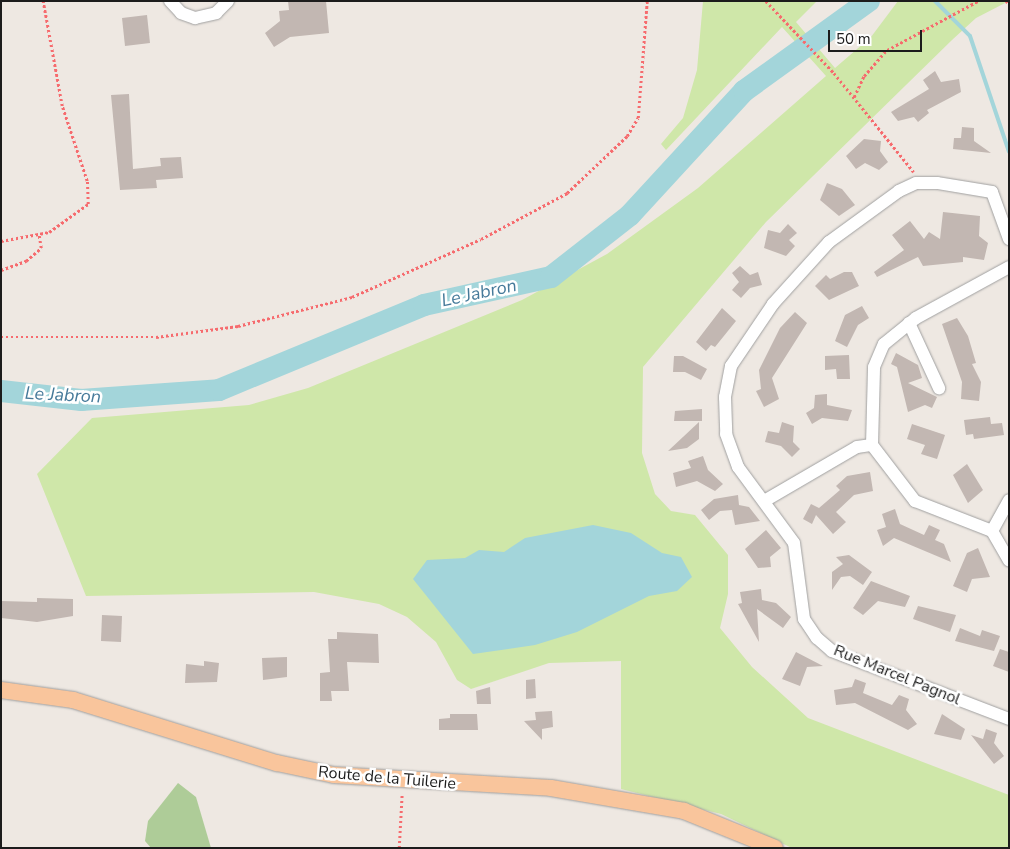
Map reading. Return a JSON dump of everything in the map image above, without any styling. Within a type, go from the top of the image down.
[{"type":"main road","name":"Route de la Tuilerie","points":[[1,690],[73,700],[305,770],[404,782],[551,788],[684,811],[775,848]]},
{"type":"street","points":[[170,1],[181,13],[195,18],[216,13],[228,1]]},
{"type":"street","points":[[916,183],[992,192],[1009,239]]},
{"type":"street","name":"Rue Marcel Pagnol","points":[[916,183],[829,242],[773,304],[731,366],[725,397],[726,434],[738,467],[766,500],[794,543],[804,620],[825,645],[919,687],[1009,719]]},
{"type":"street","points":[[1009,266],[909,322],[884,344],[874,367],[872,445],[915,501],[992,531],[1009,560]]},
{"type":"street","points":[[909,322],[940,388]]},
{"type":"street","points":[[766,500],[856,447],[872,445]]},
{"type":"street","points":[[992,531],[1009,500]]},
{"type":"path","points":[[1,241],[39,235],[72,219],[88,204],[86,181],[62,106],[43,1]]},
{"type":"path","points":[[1,337],[156,337],[238,326],[352,297],[481,239],[567,193],[627,136],[638,118],[647,1]]},
{"type":"path","points":[[766,1],[854,97],[914,170],[916,183]]},
{"type":"path","points":[[854,97],[864,76],[887,50],[978,1]]},
{"type":"path","points":[[1,270],[26,261],[41,248],[39,235]]},
{"type":"path","points":[[399,848],[404,782]]},
{"type":"green space","points":[[703,1],[817,1],[796,22],[835,68],[871,37],[898,1],[1009,1],[976,18],[766,222],[643,367],[642,453],[655,494],[671,511],[695,515],[728,555],[728,594],[720,628],[752,667],[808,718],[1009,795],[1009,848],[792,848],[721,814],[621,789],[621,661],[549,663],[471,689],[457,680],[436,642],[407,617],[379,604],[314,592],[86,596],[37,474],[92,418],[249,405],[308,388],[522,300],[607,254],[698,188],[826,76],[782,27],[666,150],[661,144],[683,118],[697,70]]},
{"type":"green space","points":[[178,783],[196,797],[211,848],[151,848],[145,841],[148,821]]},
{"type":"water","points":[[593,525],[631,533],[662,553],[681,557],[692,577],[677,591],[649,596],[577,632],[535,645],[473,654],[413,579],[427,560],[465,558],[479,550],[504,552],[525,538]]},
{"type":"building","points":[[288,1],[326,1],[329,33],[290,37],[274,47],[265,33],[280,21],[279,11],[289,10]]},
{"type":"building","points":[[147,15],[150,43],[125,46],[122,18]]},
{"type":"building","points":[[935,71],[941,82],[959,79],[961,92],[927,110],[929,113],[918,122],[914,117],[898,121],[891,112],[929,89],[923,80]]},
{"type":"building","points":[[129,94],[133,169],[161,166],[160,158],[181,157],[183,178],[156,180],[157,188],[120,190],[111,95]]},
{"type":"building","points":[[962,127],[974,128],[974,141],[991,153],[953,149],[954,138],[961,138]]},
{"type":"building","points":[[864,139],[881,141],[880,151],[888,162],[879,170],[865,163],[856,169],[846,156]]},
{"type":"building","points":[[827,183],[842,189],[855,205],[839,216],[820,200]]},
{"type":"building","points":[[943,212],[980,216],[979,236],[988,243],[984,260],[963,257],[963,262],[923,266],[918,257],[877,277],[874,272],[904,250],[892,235],[910,221],[924,239],[929,232],[940,239]]},
{"type":"building","points":[[788,224],[797,233],[789,240],[795,246],[786,256],[764,248],[768,230],[780,233]]},
{"type":"building","points":[[740,266],[750,275],[758,272],[762,285],[750,288],[741,298],[732,290],[739,282],[732,273]]},
{"type":"building","points":[[844,272],[852,272],[859,286],[829,300],[815,286],[826,275],[830,279]]},
{"type":"building","points":[[862,306],[869,318],[858,325],[847,347],[835,341],[845,315]]},
{"type":"building","points":[[722,308],[736,321],[715,347],[711,345],[706,351],[696,342]]},
{"type":"building","points":[[795,312],[807,323],[772,378],[779,399],[764,407],[756,391],[761,389],[759,370],[780,328]]},
{"type":"building","points":[[957,318],[968,336],[976,363],[972,364],[981,382],[979,401],[961,399],[962,382],[942,324]]},
{"type":"building","points":[[896,353],[918,365],[922,378],[908,383],[937,397],[932,408],[925,405],[908,412],[897,367],[891,364]]},
{"type":"building","points":[[849,355],[850,379],[837,379],[836,369],[825,370],[825,356]]},
{"type":"building","points":[[674,356],[683,356],[707,369],[701,380],[685,372],[673,372]]},
{"type":"building","points":[[827,394],[827,405],[852,410],[848,421],[822,418],[812,424],[806,413],[814,408],[815,395]]},
{"type":"building","points":[[702,409],[702,421],[674,421],[675,411]]},
{"type":"building","points":[[990,417],[991,424],[1002,423],[1004,435],[974,439],[973,434],[966,435],[964,420]]},
{"type":"building","points":[[699,422],[699,439],[687,448],[668,451]]},
{"type":"building","points":[[782,422],[794,426],[793,442],[800,449],[792,457],[781,446],[765,442],[768,431],[779,433]]},
{"type":"building","points":[[912,424],[945,435],[937,459],[921,454],[925,445],[907,439]]},
{"type":"building","points":[[703,456],[708,470],[723,484],[715,491],[697,481],[676,487],[673,473],[691,468],[688,461]]},
{"type":"building","points":[[967,464],[983,490],[968,503],[953,475]]},
{"type":"building","points":[[870,472],[873,491],[854,495],[836,512],[846,522],[833,534],[816,515],[812,524],[803,519],[811,504],[819,508],[840,490],[836,486],[847,476]]},
{"type":"building","points":[[738,495],[739,505],[749,507],[760,521],[735,525],[732,510],[720,511],[709,520],[701,510],[714,499]]},
{"type":"building","points":[[895,509],[900,524],[924,535],[929,525],[940,530],[935,540],[944,544],[951,562],[894,538],[883,546],[877,530],[886,527],[882,514]]},
{"type":"building","points":[[766,530],[781,548],[770,557],[771,567],[758,568],[745,549]]},
{"type":"building","points":[[978,548],[990,577],[972,579],[967,592],[953,586],[967,553]]},
{"type":"building","points":[[849,555],[872,572],[863,585],[850,576],[841,577],[832,590],[832,572],[843,564],[836,557]]},
{"type":"building","points":[[871,581],[910,596],[905,607],[878,601],[863,615],[853,608]]},
{"type":"building","points":[[761,589],[762,600],[776,603],[791,617],[783,628],[757,609],[759,642],[738,604],[742,603],[740,592]]},
{"type":"building","points":[[37,598],[73,599],[73,616],[37,622],[1,618],[1,601],[37,602]]},
{"type":"building","points":[[918,606],[956,615],[950,632],[913,619]]},
{"type":"building","points":[[102,615],[122,616],[121,642],[101,641]]},
{"type":"building","points":[[960,628],[980,636],[982,630],[1000,636],[994,651],[955,641]]},
{"type":"building","points":[[337,632],[378,634],[379,663],[347,662],[349,691],[331,691],[332,701],[320,701],[320,673],[330,672],[328,639],[337,639]]},
{"type":"building","points":[[1000,649],[1009,652],[1009,672],[993,666]]},
{"type":"building","points":[[796,652],[823,666],[807,667],[800,686],[782,679]]},
{"type":"building","points":[[287,657],[287,677],[263,680],[262,658]]},
{"type":"building","points":[[204,661],[219,663],[217,682],[185,683],[186,664],[204,666]]},
{"type":"building","points":[[535,679],[536,698],[526,699],[526,680]]},
{"type":"building","points":[[855,679],[866,683],[863,693],[892,705],[899,695],[909,699],[906,710],[917,724],[908,730],[855,703],[836,705],[834,690],[852,687]]},
{"type":"building","points":[[490,687],[491,704],[477,704],[476,691]]},
{"type":"building","points":[[552,711],[553,727],[542,729],[542,740],[524,721],[536,720],[535,712]]},
{"type":"building","points":[[450,714],[477,714],[478,730],[439,730],[439,719],[450,718]]},
{"type":"building","points":[[942,714],[965,729],[961,740],[934,734]]},
{"type":"building","points":[[986,729],[997,733],[994,743],[1004,756],[994,764],[971,735],[983,739]]},
{"type":"waterway","name":"Le Jabron","points":[[1,391],[81,400],[219,390],[424,305],[551,277],[630,215],[744,91],[869,1]]},
{"type":"waterway","points":[[935,1],[970,36],[1009,152]]}]
